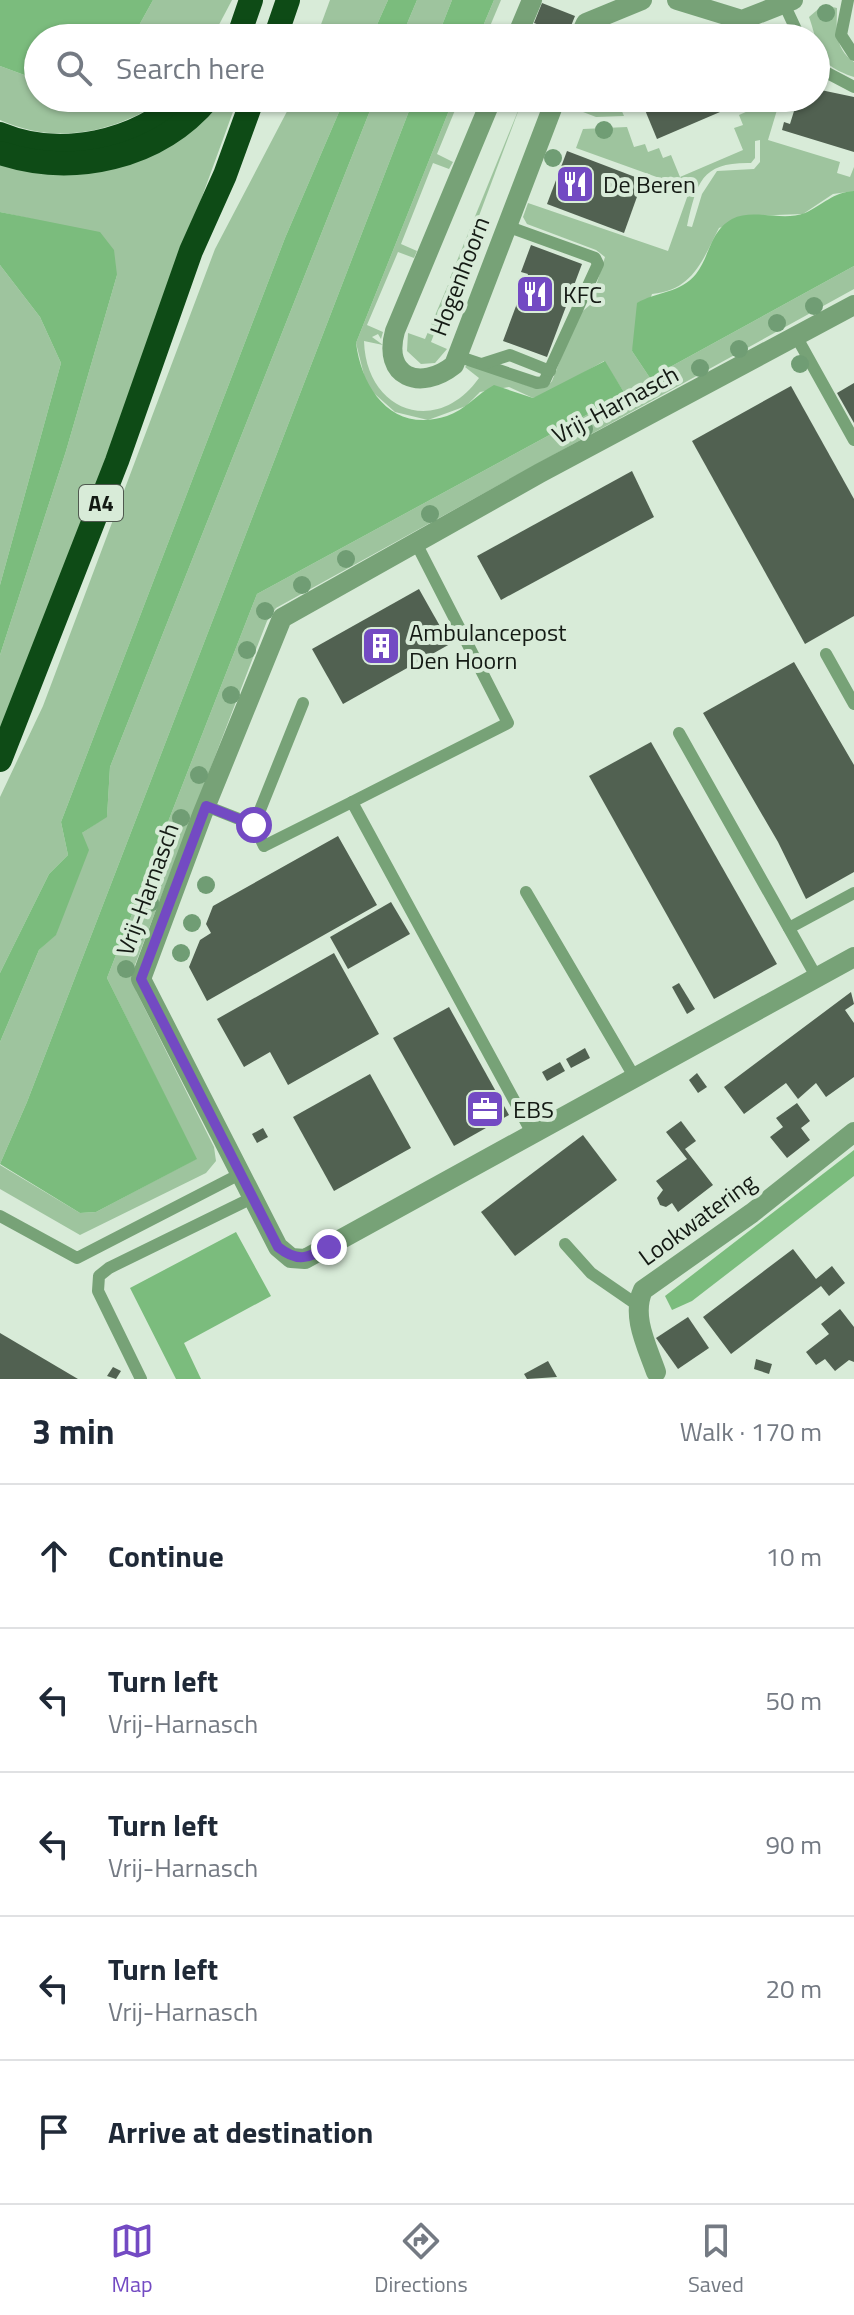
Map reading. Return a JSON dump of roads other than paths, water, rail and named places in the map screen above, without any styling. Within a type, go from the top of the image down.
[{"type":"highway","points":[[241,24],[251,0]]},
{"type":"highway","points":[[280,24],[288,0]]},
{"type":"highway","points":[[0,134],[45,146],[92,144],[141,128],[163,112]]},
{"type":"highway","points":[[0,153],[46,165],[95,162],[129,154],[164,137],[193,112]]},
{"type":"highway","name":"A4","points":[[0,760],[117,461],[191,251],[225,175],[248,112]]},
{"type":"street","points":[[522,24],[532,0]]},
{"type":"street","points":[[586,24],[642,0]]},
{"type":"street","points":[[677,0],[726,24]]},
{"type":"street","points":[[746,24],[789,3]]},
{"type":"street","name":"Hogenhoorn","points":[[486,112],[391,344],[396,366],[410,378],[424,381],[440,376],[454,365],[551,112]]},
{"type":"street","name":"Vrij-Harnasch","points":[[854,305],[282,618],[141,979],[278,1247],[291,1258],[305,1259],[854,957]]},
{"type":"street","name":"Lookwatering","points":[[657,1376],[636,1304],[643,1290],[752,1213],[854,1132]]},
{"type":"lane","points":[[848,0],[841,35],[854,55]]},
{"type":"lane","points":[[789,3],[796,24]]},
{"type":"lane","points":[[830,74],[854,87]]},
{"type":"lane","points":[[457,356],[482,364],[510,355],[550,371],[573,313],[583,301],[598,264],[595,258],[506,226]]},
{"type":"lane","points":[[796,336],[854,440]]},
{"type":"lane","points":[[206,806],[254,825],[264,846],[508,723],[416,543]]},
{"type":"lane","points":[[826,654],[854,704]]},
{"type":"lane","points":[[254,825],[303,703]]},
{"type":"lane","points":[[679,733],[817,978]]},
{"type":"lane","points":[[352,802],[533,1135]]},
{"type":"lane","points":[[526,892],[635,1078]]},
{"type":"lane","points":[[789,928],[854,893]]},
{"type":"lane","points":[[0,1216],[77,1258],[240,1174]]},
{"type":"lane","points":[[141,1379],[98,1291],[99,1276],[109,1268],[252,1198]]},
{"type":"lane","points":[[565,1244],[607,1287],[636,1304]]},
{"type":"lane","points":[[98,1247],[109,1268]]},
{"type":"place","name":"De Beren","points":[[575,184]]},
{"type":"place","name":"KFC","points":[[535,294]]},
{"type":"place","name":"Ambulancepost Den Hoorn","points":[[381,646]]},
{"type":"place","name":"EBS","points":[[485,1109]]}]
